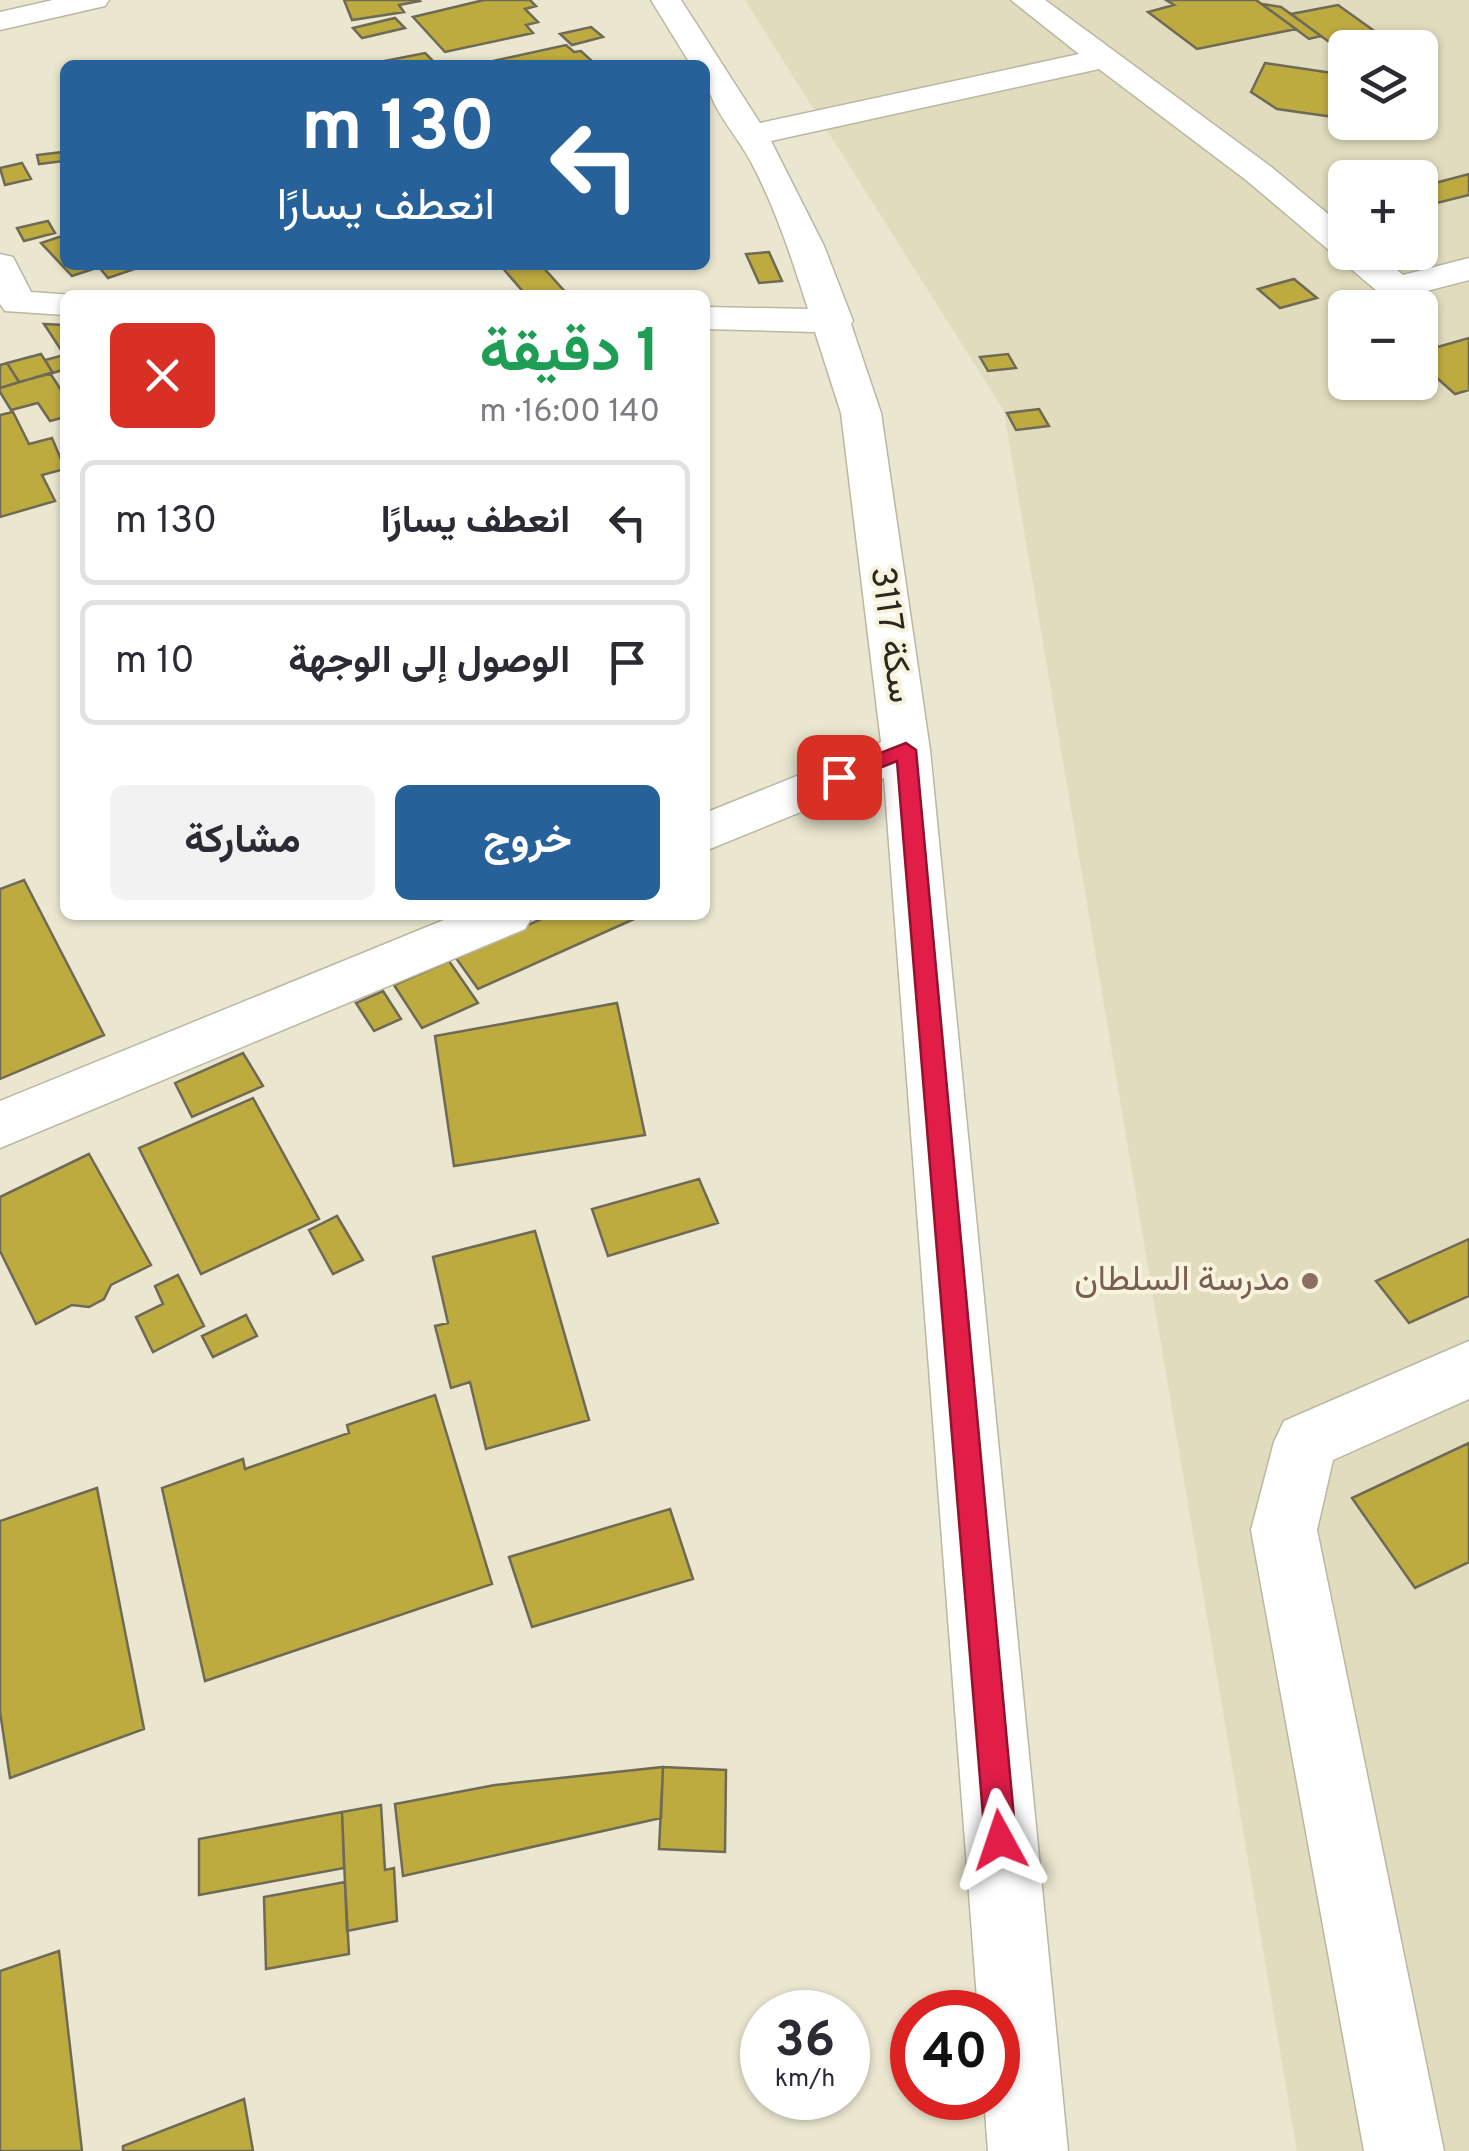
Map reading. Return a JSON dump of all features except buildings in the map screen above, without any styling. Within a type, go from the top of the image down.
[{"type":"street","points":[[0,21],[94,0]]},
{"type":"street","name":"سكة 3117","points":[[666,0],[704,60]]},
{"type":"street","points":[[1026,0],[1258,173],[1328,232]]},
{"type":"street","points":[[751,135],[1106,58]]},
{"type":"street","name":"سكة 3117","points":[[710,70],[768,164],[806,246],[862,413],[906,750],[1028,2151]]},
{"type":"street","points":[[0,265],[18,303],[60,304]]},
{"type":"street","points":[[1374,270],[1396,288],[1469,269]]},
{"type":"street","points":[[710,318],[834,321]]},
{"type":"street","points":[[710,831],[906,750]]},
{"type":"street","points":[[0,1125],[495,920]]},
{"type":"street","points":[[1404,2151],[1284,1530],[1306,1442],[1469,1369]]},
{"type":"shaded area","name":"مدرسة السلطان","points":[[745,0],[1469,0],[1469,2151],[1297,2151],[1004,411]]},
{"type":"place","name":"مدرسة السلطان","points":[[1310,1281]]},
{"type":"route","points":[[839,777],[906,750],[1000,1840]]}]
